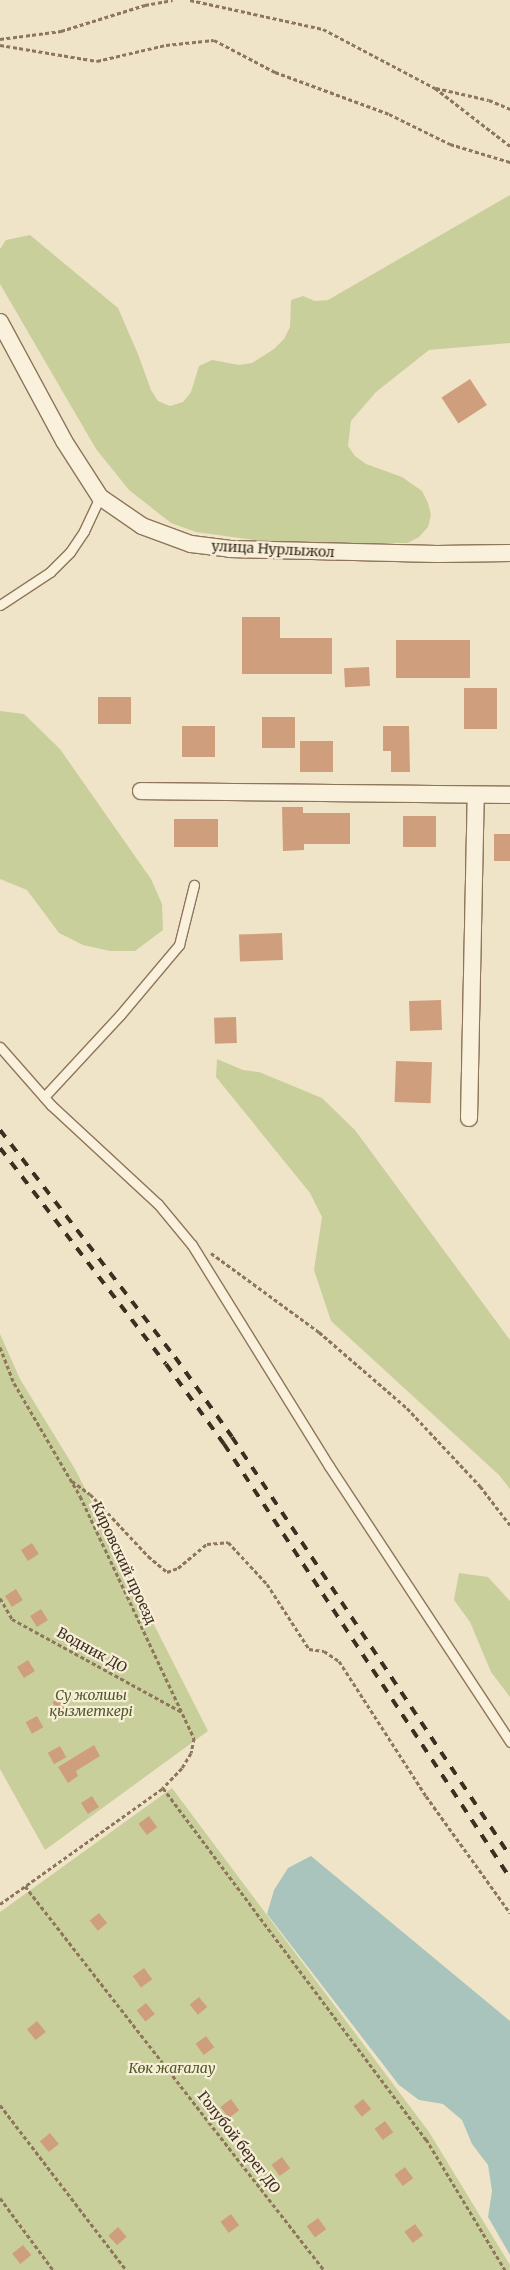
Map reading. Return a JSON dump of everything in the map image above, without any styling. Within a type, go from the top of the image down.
[{"type":"street","name":"улица Нурлыжол","points":[[0,322],[64,442],[100,497],[142,526],[166,537],[191,544],[229,549],[437,554],[510,553]]},
{"type":"street","points":[[141,791],[510,795]]},
{"type":"street","points":[[469,1118],[476,795]]},
{"type":"lane","points":[[0,605],[50,572],[70,552],[84,531],[100,497]]},
{"type":"lane","points":[[44,1096],[120,1016],[179,945],[194,885]]},
{"type":"lane","points":[[0,1047],[44,1096],[158,1204],[192,1245],[329,1466],[510,1742]]},
{"type":"path","points":[[0,39],[61,32],[145,5],[173,0]]},
{"type":"path","points":[[190,0],[323,29],[435,88],[510,146]]},
{"type":"path","points":[[0,45],[97,62],[166,45],[214,40],[275,72],[389,114],[450,144],[510,162]]},
{"type":"path","points":[[435,88],[489,100],[510,109]]},
{"type":"path","points":[[192,1245],[216,1255],[319,1332],[407,1408],[480,1486],[510,1525]]},
{"type":"path","name":"Кировский проезд","points":[[0,1347],[14,1383],[72,1481],[194,1738],[191,1753],[182,1768],[163,1788],[0,1904]]},
{"type":"path","points":[[72,1481],[90,1494],[148,1556],[167,1572],[178,1568],[207,1544],[228,1542],[267,1584],[309,1648],[324,1651],[339,1661],[426,1796],[510,1913]]},
{"type":"path","name":"Водник ДО","points":[[0,1598],[12,1618],[182,1712]]},
{"type":"path","points":[[163,1788],[426,2140],[505,2270]]},
{"type":"path","name":"Голубой берег ДО","points":[[25,1886],[324,2270]]},
{"type":"path","points":[[0,2105],[126,2270]]},
{"type":"path","points":[[0,2198],[52,2270]]},
{"type":"green space","points":[[510,195],[510,343],[429,350],[376,392],[351,421],[348,446],[355,456],[366,464],[402,477],[422,491],[428,503],[431,515],[428,527],[419,537],[408,543],[275,543],[196,532],[171,523],[129,490],[96,449],[0,284],[0,249],[6,240],[30,235],[118,308],[151,390],[158,401],[170,406],[183,402],[191,392],[199,366],[212,360],[239,365],[252,363],[274,349],[284,339],[290,327],[291,300],[303,296],[315,301],[328,300]]},
{"type":"green space","points":[[0,711],[24,714],[60,749],[151,879],[162,904],[163,930],[135,951],[110,951],[83,945],[59,933],[27,890],[0,879]]},
{"type":"green space","points":[[217,1059],[243,1070],[259,1072],[322,1098],[355,1130],[510,1340],[510,1489],[499,1475],[331,1321],[314,1270],[322,1217],[310,1193],[216,1077]]},
{"type":"green space","name":"Су жолшы қызметкері","points":[[0,1334],[20,1379],[75,1469],[208,1731],[45,1850],[0,1769]]},
{"type":"green space","points":[[459,1573],[488,1577],[510,1601],[510,1697],[491,1672],[470,1622],[454,1600]]},
{"type":"green space","name":"Көк жағалау","points":[[172,1788],[429,2132],[510,2265],[510,2270],[0,2270],[0,1912]]},
{"type":"water","points":[[311,1856],[510,2021],[510,2255],[488,2217],[492,2191],[488,2165],[472,2144],[462,2120],[443,2104],[419,2100],[399,2085],[267,1914],[274,1890],[288,1868]]},
{"type":"building","points":[[470,379],[487,405],[458,424],[441,398]]},
{"type":"building","points":[[242,617],[280,617],[280,638],[332,638],[332,674],[242,674]]},
{"type":"building","points":[[396,640],[470,640],[470,678],[396,678]]},
{"type":"building","points":[[369,667],[370,686],[345,687],[344,668]]},
{"type":"building","points":[[464,688],[497,688],[497,729],[464,729]]},
{"type":"building","points":[[98,697],[131,697],[131,724],[98,724]]},
{"type":"building","points":[[262,717],[295,717],[295,748],[262,748]]},
{"type":"building","points":[[182,726],[215,726],[215,757],[182,757]]},
{"type":"building","points":[[383,726],[409,726],[410,772],[391,772],[391,751],[383,751]]},
{"type":"building","points":[[300,741],[333,741],[333,772],[300,772]]},
{"type":"building","points":[[282,807],[303,807],[303,813],[350,813],[350,844],[304,844],[304,850],[283,851]]},
{"type":"building","points":[[403,816],[436,816],[436,847],[403,847]]},
{"type":"building","points":[[174,819],[218,819],[218,847],[174,847]]},
{"type":"building","points":[[494,834],[510,834],[510,861],[494,861]]},
{"type":"building","points":[[282,933],[283,960],[240,961],[239,935]]},
{"type":"building","points":[[441,1000],[442,1030],[410,1031],[409,1001]]},
{"type":"building","points":[[236,1017],[237,1043],[215,1044],[214,1018]]},
{"type":"building","points":[[396,1061],[432,1062],[431,1103],[395,1102]]},
{"type":"building","points":[[32,1543],[39,1554],[28,1561],[21,1550]]},
{"type":"building","points":[[16,1589],[23,1600],[12,1607],[5,1596]]},
{"type":"building","points":[[41,1609],[48,1620],[37,1627],[30,1616]]},
{"type":"building","points":[[28,1660],[35,1671],[24,1678],[17,1667]]},
{"type":"building","points":[[64,1696],[70,1707],[59,1714],[53,1702]]},
{"type":"building","points":[[37,1716],[43,1727],[32,1734],[26,1722]]},
{"type":"building","points":[[94,1745],[100,1756],[76,1771],[78,1776],[68,1783],[58,1767]]},
{"type":"building","points":[[60,1746],[66,1757],[54,1764],[48,1753]]},
{"type":"building","points":[[92,1796],[99,1807],[88,1814],[81,1803]]},
{"type":"building","points":[[149,1816],[157,1827],[147,1835],[138,1824]]},
{"type":"building","points":[[99,1913],[107,1923],[98,1931],[90,1921]]},
{"type":"building","points":[[144,1968],[152,1979],[141,1988],[133,1976]]},
{"type":"building","points":[[199,1997],[207,2007],[198,2015],[190,2005]]},
{"type":"building","points":[[146,2003],[155,2014],[145,2021],[137,2011]]},
{"type":"building","points":[[37,2021],[46,2032],[36,2040],[27,2029]]},
{"type":"building","points":[[206,2036],[214,2047],[204,2055],[195,2044]]},
{"type":"building","points":[[231,2099],[239,2110],[229,2118],[220,2107]]},
{"type":"building","points":[[363,2099],[371,2109],[362,2117],[354,2107]]},
{"type":"building","points":[[385,2121],[393,2132],[383,2140],[374,2129]]},
{"type":"building","points":[[50,2133],[59,2144],[49,2152],[40,2141]]},
{"type":"building","points":[[282,2157],[290,2168],[280,2176],[271,2165]]},
{"type":"building","points":[[405,2167],[413,2178],[403,2186],[394,2175]]},
{"type":"building","points":[[231,2214],[239,2225],[229,2233],[220,2222]]},
{"type":"building","points":[[318,2218],[326,2229],[315,2238],[307,2226]]},
{"type":"building","points":[[415,2224],[423,2235],[413,2243],[404,2232]]},
{"type":"building","points":[[118,2227],[127,2237],[117,2245],[108,2236]]},
{"type":"building","points":[[23,2245],[31,2255],[20,2264],[12,2254]]},
{"type":"railway","points":[[0,1130],[175,1357],[232,1437],[510,1856]]},
{"type":"railway","points":[[0,1148],[166,1364],[224,1444],[510,1878]]}]
